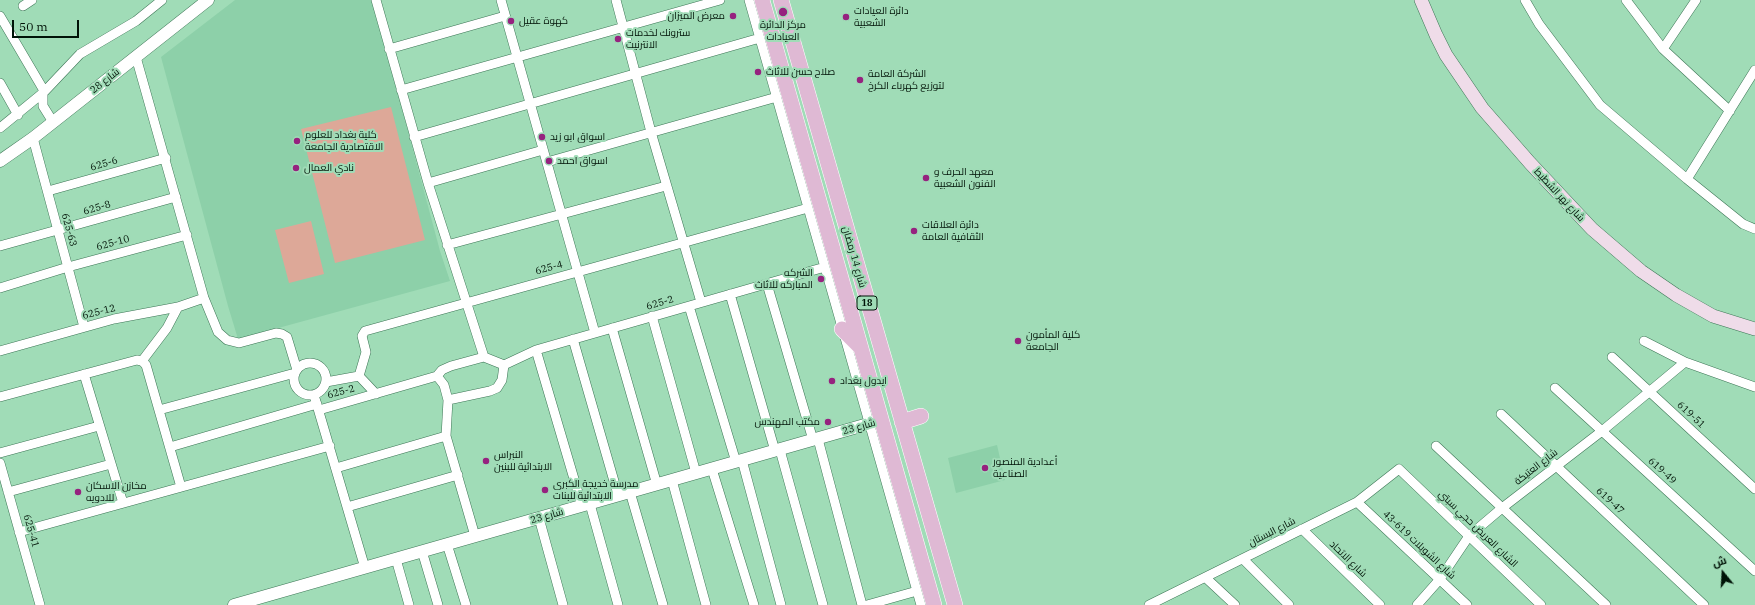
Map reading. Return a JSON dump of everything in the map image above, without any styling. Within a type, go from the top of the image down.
[{"type":"main road","name":"شارع 14 رمضان","points":[[762,0],[862,348],[876,422],[901,512],[934,605]]},
{"type":"main road","name":"شارع 14 رمضان","points":[[781,0],[955,605]]},
{"type":"main road","name":"شارع نهر الشطيط","points":[[1421,0],[1439,42],[1474,96],[1530,163],[1592,229],[1629,262],[1676,295],[1714,316],[1755,329]]},
{"type":"main road","points":[[842,329],[862,348]]},
{"type":"main road","points":[[902,422],[921,416]]},
{"type":"street","points":[[23,6],[32,0]]},
{"type":"street","points":[[0,128],[18,115],[44,92],[80,54],[125,28],[161,0]]},
{"type":"street","name":"شارع 28","points":[[0,161],[33,138],[208,0]]},
{"type":"street","points":[[376,0],[428,183],[484,357],[504,365],[502,380],[497,388],[490,391],[448,400]]},
{"type":"street","points":[[501,0],[595,333]]},
{"type":"street","points":[[616,0],[682,243],[702,302]]},
{"type":"street","points":[[401,90],[720,0]]},
{"type":"street","points":[[749,0],[842,329],[876,422]]},
{"type":"street","points":[[1525,0],[1539,24],[1600,105],[1687,180],[1743,224],[1755,229]]},
{"type":"street","points":[[1626,0],[1663,49],[1730,111]]},
{"type":"street","points":[[1663,49],[1696,0]]},
{"type":"street","points":[[0,16],[44,92],[43,106],[53,122]]},
{"type":"street","points":[[389,50],[505,16]]},
{"type":"street","points":[[414,136],[760,38]]},
{"type":"street","points":[[136,57],[166,158],[204,298],[218,332],[227,340],[239,343],[276,333],[287,337],[296,371],[294,383],[296,388],[317,403],[365,568]]},
{"type":"street","points":[[1687,180],[1755,70]]},
{"type":"street","points":[[0,83],[18,115]]},
{"type":"street","points":[[546,162],[777,97]]},
{"type":"street","name":"625-63","points":[[33,138],[84,327]]},
{"type":"street","points":[[428,183],[543,150]]},
{"type":"street","name":"625-6","points":[[48,191],[166,158]]},
{"type":"street","points":[[447,245],[666,186]]},
{"type":"street","name":"625-8","points":[[0,246],[176,197]]},
{"type":"street","name":"625-4","points":[[359,376],[366,352],[362,336],[365,331],[808,208]]},
{"type":"street","name":"625-10","points":[[0,288],[68,267],[187,235]]},
{"type":"street","name":"625-2","points":[[504,365],[536,350],[825,267]]},
{"type":"street","points":[[767,284],[816,439],[862,605]]},
{"type":"street","points":[[730,294],[778,450],[823,605]]},
{"type":"street","name":"625-12","points":[[0,351],[114,319],[178,308],[204,298]]},
{"type":"street","points":[[689,306],[739,461],[782,605]]},
{"type":"street","points":[[142,361],[167,328],[178,308]]},
{"type":"street","points":[[652,316],[696,473]]},
{"type":"street","points":[[612,328],[657,485]]},
{"type":"street","points":[[573,339],[624,494],[663,605]]},
{"type":"street","points":[[1644,341],[1685,362],[1753,387]]},
{"type":"street","points":[[536,350],[618,605]]},
{"type":"street","name":"625-2","points":[[170,447],[317,403],[376,394],[437,376],[442,370],[451,366],[484,357]]},
{"type":"street","name":"619-51","points":[[1612,357],[1755,489]]},
{"type":"street","points":[[0,397],[137,360],[142,361],[146,365],[181,487]]},
{"type":"street","name":"شارع العتيکة","points":[[1417,605],[1440,579],[1469,536],[1502,508],[1602,431],[1685,362]]},
{"type":"street","points":[[159,410],[296,371],[306,364],[317,364],[325,372],[326,382],[317,403]]},
{"type":"street","points":[[84,374],[124,503]]},
{"type":"street","points":[[326,382],[359,376],[376,394]]},
{"type":"street","points":[[437,376],[444,384],[448,400],[446,436],[475,536]]},
{"type":"street","name":"619-49","points":[[1555,388],[1755,571]]},
{"type":"street","name":"619-47","points":[[1501,414],[1704,605]]},
{"type":"street","name":"شارع 23","points":[[234,605],[876,422]]},
{"type":"street","points":[[0,453],[99,426]]},
{"type":"street","points":[[336,468],[446,436]]},
{"type":"street","points":[[20,532],[330,446]]},
{"type":"street","points":[[1436,446],[1606,605]]},
{"type":"street","name":"625-41","points":[[0,463],[40,605]]},
{"type":"street","points":[[8,492],[111,464]]},
{"type":"street","points":[[712,469],[754,605]]},
{"type":"street","name":"شارع البستان","points":[[1149,605],[1167,602],[1206,578],[1357,502],[1399,469]]},
{"type":"street","name":"الشارع العريض حجي سبتي","points":[[1399,469],[1541,605]]},
{"type":"street","points":[[348,507],[458,475]]},
{"type":"street","points":[[672,480],[706,605]]},
{"type":"street","name":"شارع الشويلات 619-43","points":[[1357,502],[1467,605]]},
{"type":"street","points":[[901,512],[921,605]]},
{"type":"street","points":[[539,518],[564,605]]},
{"type":"street","name":"شارع الاتحاد","points":[[1302,529],[1380,605]]},
{"type":"street","points":[[447,544],[466,605]]},
{"type":"street","points":[[422,552],[438,605]]},
{"type":"street","points":[[396,559],[409,605]]},
{"type":"street","points":[[1244,559],[1289,605]]},
{"type":"street","points":[[1206,578],[1235,605]]},
{"type":"street","points":[[867,605],[880,603],[917,591]]},
{"type":"shaded area","name":"كلية بغداد للعلوم الاقتصادية الجامعة","points":[[235,0],[373,0],[440,251],[450,281],[238,339],[161,57]]},
{"type":"shaded area","points":[[391,107],[425,240],[335,263],[301,129]]},
{"type":"shaded area","points":[[311,221],[324,274],[289,283],[275,230]]},
{"type":"shaded area","points":[[997,445],[1005,480],[956,493],[948,458]]},
{"type":"place","name":"مركز الدائرة العيادات","points":[[783,12]]},
{"type":"place","name":"معرض الميزان","points":[[733,16]]},
{"type":"place","name":"دائرة العيادات الشعبية","points":[[846,17]]},
{"type":"place","name":"كهوة عقيل","points":[[511,21]]},
{"type":"place","name":"سترونك لخدمات الانترنيت","points":[[618,39]]},
{"type":"place","name":"صلاح حسن للاثاث","points":[[758,72]]},
{"type":"place","name":"الشركة العامة لتوزيع كهرباء الكرخ","points":[[860,80]]},
{"type":"place","name":"اسواق ابو زيد","points":[[542,137]]},
{"type":"place","name":"كلية بغداد للعلوم الاقتصادية الجامعة","points":[[297,141]]},
{"type":"place","name":"اسواق احمد","points":[[549,161]]},
{"type":"place","name":"نادي العمال","points":[[296,168]]},
{"type":"place","name":"معهد الحرف و الفنون الشعبية","points":[[926,178]]},
{"type":"place","name":"دائرة العلاقات الثقافية العامة","points":[[914,231]]},
{"type":"place","name":"الشركه المباركه للاثاث","points":[[821,279]]},
{"type":"place","name":"كلية المأمون الجامعة","points":[[1018,341]]},
{"type":"place","name":"ايدول بغداد","points":[[832,381]]},
{"type":"place","name":"مكتب المهندس","points":[[828,422]]},
{"type":"place","name":"النبراس الابتدائية للبنين","points":[[486,461]]},
{"type":"place","name":"أعدادية المنصور الصناعية","points":[[985,468]]},
{"type":"place","name":"مدرسة خديجة الكبرى الابتدائية للبنات","points":[[545,490]]},
{"type":"place","name":"مخازن الاسكان للادويه","points":[[78,492]]}]
